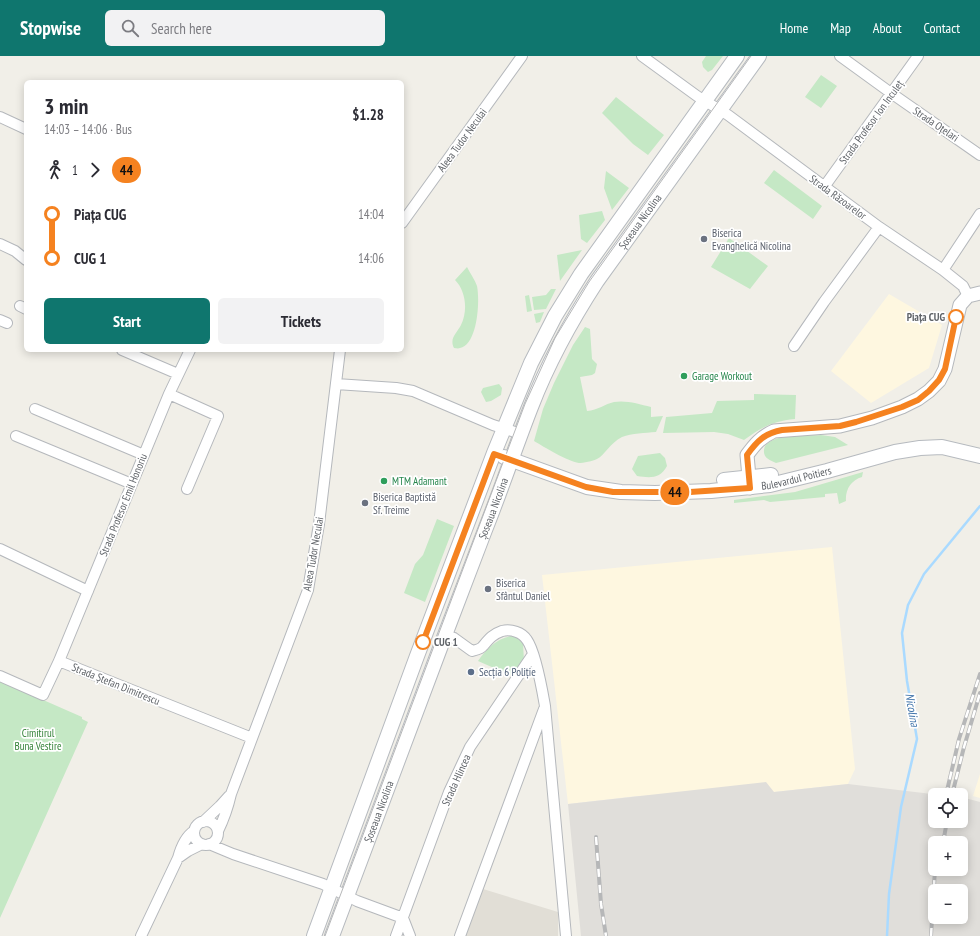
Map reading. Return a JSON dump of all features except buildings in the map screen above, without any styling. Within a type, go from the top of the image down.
[{"type":"main road","name":"Șoseaua Nicolina","points":[[314,936],[374,777],[417,656],[496,449],[531,363],[562,304],[594,256],[737,56]]},
{"type":"main road","name":"Șoseaua Nicolina","points":[[332,936],[531,407],[547,369],[583,303],[601,275],[759,56]]},
{"type":"main road","name":"Bulevardul Poitiers","points":[[496,449],[586,487],[613,492],[690,492],[750,483],[795,479],[893,443],[921,438],[943,438],[980,446]]},
{"type":"main road","name":"Bulevardul Poitiers","points":[[855,458],[920,448],[942,447],[980,456]]},
{"type":"street","name":"Strada Răzoarelor","points":[[642,56],[720,110],[879,227],[943,270],[974,294]]},
{"type":"street","name":"Strada Oțelari","points":[[840,56],[980,155]]},
{"type":"street","name":"Strada Profesor Ion Inculeț","points":[[824,187],[918,56]]},
{"type":"street","name":"Aleea Tudor Neculai","points":[[404,220],[519,57]]},
{"type":"street","points":[[0,117],[24,128]]},
{"type":"street","points":[[943,270],[980,214]]},
{"type":"street","points":[[794,346],[820,307],[879,227]]},
{"type":"street","points":[[0,244],[15,251],[24,258]]},
{"type":"street","points":[[750,483],[747,455],[764,435],[774,431],[840,426],[856,422],[902,407],[918,400],[929,391],[939,380],[945,369],[960,305],[974,294]]},
{"type":"street","points":[[127,352],[178,374]]},
{"type":"street","name":"Strada Profesor Emil Honoriu","points":[[59,661],[169,394],[189,352]]},
{"type":"street","name":"Aleea Tudor Neculai","points":[[211,839],[222,822],[229,805],[231,794],[308,590],[319,524],[340,352]]},
{"type":"street","points":[[336,384],[396,388],[414,391],[504,429],[521,434]]},
{"type":"street","points":[[169,394],[218,416],[187,489]]},
{"type":"street","points":[[35,410],[144,455]]},
{"type":"street","points":[[16,436],[132,484]]},
{"type":"street","points":[[0,549],[88,591]]},
{"type":"street","points":[[445,635],[454,638],[472,651],[482,647],[493,635],[503,631],[514,631],[522,634],[528,640],[541,682],[545,706],[566,936]]},
{"type":"street","name":"Strada Hlincea","points":[[396,936],[449,792],[470,747],[533,654]]},
{"type":"street","name":"Strada Ștefan Dimitrescu","points":[[0,676],[44,696],[59,661],[252,738]]},
{"type":"street","points":[[460,936],[545,706]]},
{"type":"street","name":"Aleea Tudor Neculai","points":[[141,936],[178,858],[180,848],[197,825],[203,822],[231,794]]},
{"type":"street","points":[[203,822],[212,823],[211,839]]},
{"type":"street","points":[[194,831],[197,841],[211,839],[230,852],[332,888],[357,901],[403,918],[410,936]]},
{"type":"street","points":[[178,858],[211,839]]},
{"type":"shaded area","points":[[889,294],[942,325],[929,368],[871,403],[831,371]]},
{"type":"shaded area","points":[[832,547],[855,769],[848,784],[774,792],[637,796],[568,804],[542,575]]},
{"type":"shaded area","points":[[980,774],[980,798],[973,796]]},
{"type":"shaded area","points":[[766,782],[774,792],[848,784],[928,794],[928,828],[968,828],[968,799],[980,802],[980,936],[581,936],[568,804]]},
{"type":"shaded area","points":[[483,889],[558,912],[558,936],[465,936]]},
{"type":"green space","points":[[706,56],[723,56],[712,70],[708,72],[703,67],[702,62]]},
{"type":"green space","points":[[821,75],[837,86],[821,108],[805,97]]},
{"type":"green space","points":[[616,97],[664,135],[648,155],[633,144],[602,113]]},
{"type":"green space","points":[[774,170],[822,206],[813,219],[764,183]]},
{"type":"green space","points":[[606,171],[629,188],[612,210],[604,188]]},
{"type":"green space","points":[[602,211],[605,220],[587,243],[581,239],[579,215]]},
{"type":"green space","points":[[729,238],[768,266],[750,289],[711,267]]},
{"type":"green space","points":[[582,250],[560,281],[557,255]]},
{"type":"green space","points":[[467,267],[477,286],[478,311],[471,339],[466,345],[459,348],[454,348],[452,341],[465,314],[464,295],[455,280]]},
{"type":"green space","points":[[551,289],[556,289],[546,309],[534,310],[532,297],[546,295]]},
{"type":"green space","points":[[529,295],[532,311],[527,312],[525,296]]},
{"type":"green space","points":[[544,312],[540,322],[536,323],[534,314]]},
{"type":"green space","points":[[585,327],[590,329],[592,359],[597,364],[595,373],[580,377],[587,411],[614,402],[623,402],[651,407],[651,417],[663,416],[656,432],[634,434],[622,437],[614,442],[603,455],[597,459],[579,463],[562,457],[534,441],[543,409],[554,383],[573,345]]},
{"type":"green space","points":[[499,384],[502,388],[501,395],[491,401],[486,402],[481,392],[483,388]]},
{"type":"green space","points":[[754,394],[796,395],[795,419],[780,421],[768,425],[744,440],[728,434],[714,432],[663,433],[666,417],[712,413],[717,401],[754,400]]},
{"type":"green space","points":[[821,435],[835,437],[848,445],[776,463],[767,458],[764,453],[766,445],[779,438],[788,436]]},
{"type":"green space","points":[[660,453],[665,458],[667,466],[661,473],[654,477],[637,476],[632,469],[638,456]]},
{"type":"green space","points":[[863,472],[862,477],[855,480],[848,489],[846,501],[839,504],[837,493],[825,494],[825,497],[770,502],[764,500],[734,503],[734,500],[795,492]]},
{"type":"green space","points":[[437,519],[454,526],[425,602],[404,593],[415,564],[423,555]]},
{"type":"green space","points":[[511,636],[518,638],[523,643],[524,661],[512,676],[478,661],[484,652],[492,645],[501,639]]},
{"type":"green space","name":"Cimitirul Buna Vestire","points":[[0,681],[82,717],[82,719],[88,722],[0,918]]},
{"type":"waterway","name":"Nicolina","points":[[887,936],[889,894],[901,807],[917,739],[907,681],[902,633],[908,605],[924,574],[980,506]]},
{"type":"tram line","points":[[325,936],[525,404],[555,338],[589,282],[751,56]]},
{"type":"railway","points":[[948,788],[959,739],[980,674]]},
{"type":"railway","points":[[954,788],[980,693]]},
{"type":"railway","points":[[944,836],[946,828]]},
{"type":"railway","points":[[596,837],[601,904],[606,936]]},
{"type":"railway","points":[[931,936],[935,876]]},
{"type":"bus line","name":"44","points":[[423,642],[494,454],[586,487],[613,492],[690,492],[750,488],[747,455],[764,435],[782,430],[840,426],[872,418],[918,400],[929,391],[939,380],[945,369],[956,317]]},
{"type":"place","name":"Biserica Evanghelică Nicolina","points":[[704,239]]},
{"type":"place","name":"Piața CUG","points":[[956,317]]},
{"type":"place","name":"Garage Workout","points":[[684,376]]},
{"type":"place","name":"MTM Adamant","points":[[384,481]]},
{"type":"place","name":"Biserica Baptistă Sf. Treime","points":[[365,503]]},
{"type":"place","name":"Biserica Sfântul Daniel","points":[[488,589]]},
{"type":"place","name":"CUG 1","points":[[423,642]]},
{"type":"place","name":"Secția 6 Poliție","points":[[471,672]]}]
